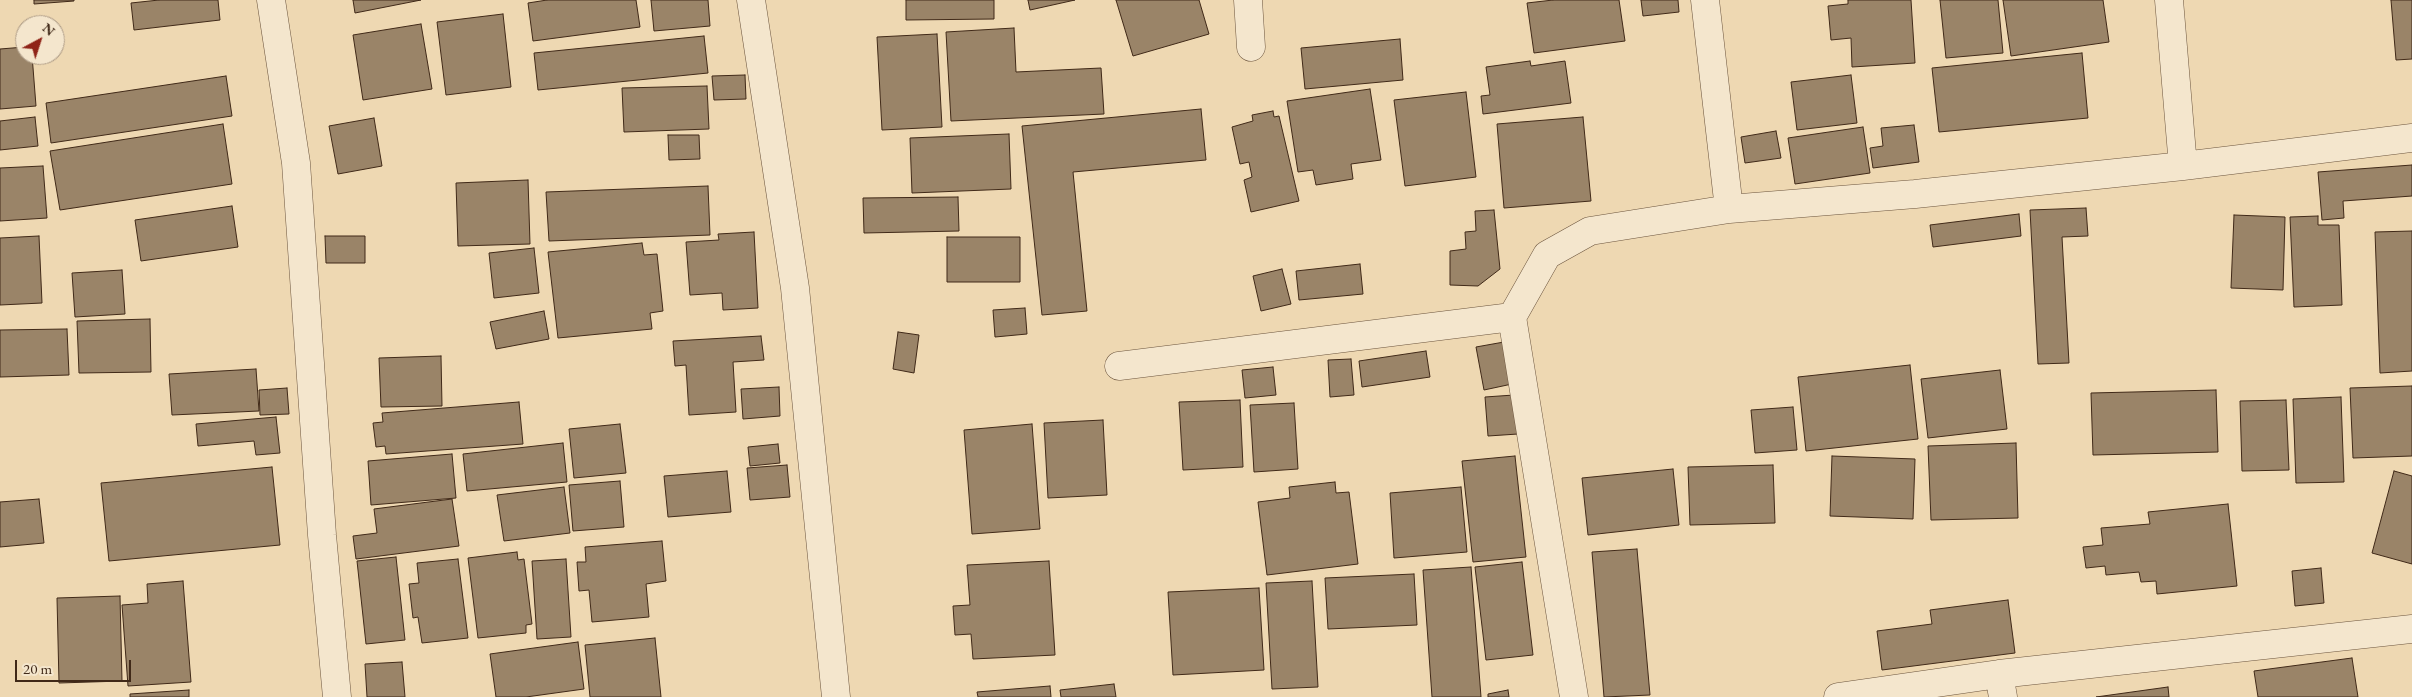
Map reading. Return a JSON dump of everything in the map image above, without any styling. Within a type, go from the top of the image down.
[{"type":"street","points":[[271,0],[296,162],[322,535],[338,697]]},
{"type":"street","points":[[751,0],[795,288],[836,697]]},
{"type":"street","points":[[1248,0],[1251,47]]},
{"type":"street","points":[[1705,0],[1729,208]]},
{"type":"street","points":[[2168,0],[2182,166]]},
{"type":"street","points":[[1574,697],[1512,317],[1547,254],[1590,231],[1729,208],[1915,194],[2182,166],[2412,138]]},
{"type":"street","points":[[1119,366],[1512,317]]},
{"type":"street","points":[[1838,697],[2001,686],[2412,629]]},
{"type":"building","points":[[34,0],[74,0],[74,1],[34,4]]},
{"type":"building","points":[[159,0],[218,0],[220,20],[134,30],[131,3]]},
{"type":"building","points":[[353,0],[421,0],[355,13]]},
{"type":"building","points":[[547,0],[636,0],[640,27],[533,41],[528,3]]},
{"type":"building","points":[[651,0],[708,0],[710,26],[654,31]]},
{"type":"building","points":[[906,0],[994,0],[994,19],[906,20]]},
{"type":"building","points":[[1028,0],[1075,0],[1030,10]]},
{"type":"building","points":[[1116,0],[1199,0],[1209,34],[1133,56]]},
{"type":"building","points":[[1553,0],[1619,0],[1625,41],[1534,53],[1527,3]]},
{"type":"building","points":[[1641,0],[1678,0],[1679,12],[1643,16]]},
{"type":"building","points":[[1848,0],[1911,0],[1915,63],[1852,67],[1851,38],[1831,40],[1828,6],[1848,4]]},
{"type":"building","points":[[1940,0],[1998,0],[2003,53],[1946,58]]},
{"type":"building","points":[[2003,0],[2103,0],[2109,42],[2011,56]]},
{"type":"building","points":[[2391,0],[2412,0],[2412,59],[2396,60]]},
{"type":"building","points":[[503,14],[511,87],[446,95],[437,22]]},
{"type":"building","points":[[421,24],[432,89],[363,100],[353,35]]},
{"type":"building","points":[[1014,28],[1016,72],[1101,68],[1104,114],[951,121],[946,32]]},
{"type":"building","points":[[937,34],[942,127],[882,130],[877,37]]},
{"type":"building","points":[[704,36],[708,73],[538,90],[534,53]]},
{"type":"building","points":[[1400,39],[1403,80],[1305,89],[1301,48]]},
{"type":"building","points":[[15,48],[15,65],[33,65],[36,106],[0,109],[0,49]]},
{"type":"building","points":[[2082,53],[2088,118],[1939,132],[1932,68]]},
{"type":"building","points":[[1530,61],[1531,66],[1565,61],[1571,103],[1483,114],[1481,96],[1490,95],[1486,67]]},
{"type":"building","points":[[745,75],[746,99],[714,100],[712,76]]},
{"type":"building","points":[[1851,75],[1857,123],[1797,130],[1791,82]]},
{"type":"building","points":[[226,76],[232,116],[51,143],[46,103]]},
{"type":"building","points":[[707,86],[709,129],[624,132],[622,88]]},
{"type":"building","points":[[1370,89],[1381,160],[1351,164],[1353,179],[1316,185],[1313,170],[1298,172],[1287,101]]},
{"type":"building","points":[[1466,92],[1476,177],[1405,186],[1394,100]]},
{"type":"building","points":[[1201,109],[1206,160],[1073,172],[1087,311],[1042,315],[1022,126]]},
{"type":"building","points":[[1273,111],[1274,117],[1279,116],[1299,201],[1251,212],[1244,180],[1252,177],[1249,162],[1240,164],[1232,127],[1253,121],[1252,115]]},
{"type":"building","points":[[35,117],[38,146],[0,150],[0,121]]},
{"type":"building","points":[[1583,117],[1591,201],[1504,208],[1497,124]]},
{"type":"building","points":[[374,118],[382,166],[338,174],[329,126]]},
{"type":"building","points":[[223,124],[232,184],[60,210],[50,151]]},
{"type":"building","points":[[1914,125],[1919,162],[1873,168],[1870,148],[1883,146],[1881,128]]},
{"type":"building","points":[[1863,127],[1870,173],[1795,184],[1788,138]]},
{"type":"building","points":[[1776,131],[1781,158],[1745,163],[1741,137]]},
{"type":"building","points":[[1009,134],[1011,189],[912,193],[910,138]]},
{"type":"building","points":[[668,135],[699,135],[700,159],[669,160]]},
{"type":"building","points":[[2412,165],[2412,196],[2343,201],[2344,218],[2322,220],[2318,172]]},
{"type":"building","points":[[43,166],[47,218],[0,221],[0,168]]},
{"type":"building","points":[[528,180],[530,244],[458,246],[456,183]]},
{"type":"building","points":[[708,186],[710,235],[549,241],[546,192]]},
{"type":"building","points":[[958,197],[959,231],[864,233],[863,198]]},
{"type":"building","points":[[232,206],[238,247],[141,261],[135,220]]},
{"type":"building","points":[[2086,208],[2088,236],[2062,237],[2069,363],[2038,364],[2030,210]]},
{"type":"building","points":[[1494,210],[1500,269],[1478,286],[1450,285],[1450,251],[1466,249],[1465,232],[1476,231],[1475,211]]},
{"type":"building","points":[[2019,214],[2021,236],[1933,247],[1930,225]]},
{"type":"building","points":[[2234,215],[2285,217],[2283,290],[2231,288]]},
{"type":"building","points":[[2318,216],[2318,225],[2339,225],[2342,305],[2294,307],[2290,217]]},
{"type":"building","points":[[2412,231],[2412,371],[2380,373],[2375,232]]},
{"type":"building","points":[[754,232],[758,308],[723,310],[722,293],[690,295],[686,242],[719,240],[718,234]]},
{"type":"building","points":[[39,236],[42,303],[0,305],[0,238]]},
{"type":"building","points":[[325,236],[365,236],[365,263],[326,263]]},
{"type":"building","points":[[947,237],[1020,237],[1020,282],[947,282]]},
{"type":"building","points":[[642,243],[644,255],[657,254],[663,311],[650,313],[652,329],[558,338],[548,252]]},
{"type":"building","points":[[534,248],[539,293],[494,298],[489,253]]},
{"type":"building","points":[[1360,264],[1363,294],[1299,300],[1296,271]]},
{"type":"building","points":[[1282,269],[1291,304],[1261,311],[1253,276]]},
{"type":"building","points":[[122,270],[125,314],[75,317],[72,273]]},
{"type":"building","points":[[1025,308],[1027,334],[995,337],[993,310]]},
{"type":"building","points":[[544,311],[549,339],[496,349],[490,322]]},
{"type":"building","points":[[150,319],[151,372],[79,373],[77,321]]},
{"type":"building","points":[[67,329],[69,375],[0,377],[0,330]]},
{"type":"building","points":[[898,332],[919,335],[914,373],[893,369]]},
{"type":"building","points":[[761,336],[764,360],[733,362],[736,412],[689,415],[686,365],[675,366],[673,341]]},
{"type":"building","points":[[1504,342],[1512,384],[1484,390],[1476,347]]},
{"type":"building","points":[[1426,351],[1430,377],[1362,387],[1359,361]]},
{"type":"building","points":[[441,356],[442,406],[381,407],[379,358]]},
{"type":"building","points":[[1351,359],[1354,395],[1330,397],[1328,360]]},
{"type":"building","points":[[1910,365],[1918,439],[1806,451],[1798,377]]},
{"type":"building","points":[[1273,367],[1276,395],[1245,398],[1242,370]]},
{"type":"building","points":[[256,369],[259,411],[172,415],[169,374]]},
{"type":"building","points":[[2000,370],[2007,429],[1928,438],[1921,379]]},
{"type":"building","points":[[2412,386],[2412,456],[2353,458],[2350,388]]},
{"type":"building","points":[[779,387],[780,416],[743,419],[741,389]]},
{"type":"building","points":[[287,388],[289,414],[260,415],[259,390]]},
{"type":"building","points":[[2216,390],[2218,452],[2093,455],[2091,393]]},
{"type":"building","points":[[1514,395],[1518,434],[1488,436],[1485,397]]},
{"type":"building","points":[[2341,397],[2344,482],[2296,483],[2293,399]]},
{"type":"building","points":[[1240,400],[1243,467],[1183,470],[1179,402]]},
{"type":"building","points":[[2286,400],[2289,470],[2242,471],[2240,401]]},
{"type":"building","points":[[519,402],[523,444],[386,454],[385,446],[376,447],[373,423],[383,422],[382,413]]},
{"type":"building","points":[[1294,403],[1298,469],[1254,472],[1250,405]]},
{"type":"building","points":[[1793,407],[1797,450],[1755,453],[1751,410]]},
{"type":"building","points":[[276,417],[280,453],[256,455],[254,441],[198,446],[196,424]]},
{"type":"building","points":[[1103,420],[1107,495],[1048,498],[1044,423]]},
{"type":"building","points":[[620,424],[626,473],[574,478],[569,429]]},
{"type":"building","points":[[1032,424],[1040,529],[972,534],[964,430]]},
{"type":"building","points":[[563,443],[567,482],[467,491],[463,454]]},
{"type":"building","points":[[2016,443],[2018,518],[1931,520],[1928,446]]},
{"type":"building","points":[[778,444],[780,463],[750,466],[748,447]]},
{"type":"building","points":[[452,454],[456,498],[371,505],[368,461]]},
{"type":"building","points":[[1515,456],[1526,557],[1473,562],[1462,461]]},
{"type":"building","points":[[1832,456],[1915,459],[1913,519],[1830,516]]},
{"type":"building","points":[[787,465],[790,497],[750,500],[747,468]]},
{"type":"building","points":[[1773,465],[1775,523],[1690,525],[1688,467]]},
{"type":"building","points":[[272,467],[280,545],[109,561],[101,483]]},
{"type":"building","points":[[1673,469],[1679,525],[1588,535],[1582,478]]},
{"type":"building","points":[[727,471],[731,512],[668,517],[664,476]]},
{"type":"building","points":[[2394,471],[2412,476],[2412,564],[2372,553]]},
{"type":"building","points":[[620,481],[624,527],[573,531],[569,485]]},
{"type":"building","points":[[1335,482],[1336,493],[1349,492],[1358,564],[1267,575],[1258,502],[1290,498],[1289,487]]},
{"type":"building","points":[[564,487],[570,533],[504,541],[497,495]]},
{"type":"building","points":[[1461,487],[1467,552],[1394,558],[1390,493]]},
{"type":"building","points":[[39,499],[44,543],[0,547],[0,502]]},
{"type":"building","points":[[452,499],[459,546],[356,559],[353,536],[377,533],[374,509]]},
{"type":"building","points":[[2228,504],[2237,586],[2157,594],[2156,581],[2141,582],[2139,572],[2106,575],[2105,566],[2086,568],[2083,547],[2103,545],[2101,528],[2150,524],[2148,512]]},
{"type":"building","points":[[662,541],[666,581],[646,584],[649,617],[592,622],[589,590],[579,591],[577,562],[586,562],[585,547]]},
{"type":"building","points":[[1637,549],[1650,695],[1604,697],[1592,552]]},
{"type":"building","points":[[517,552],[518,560],[524,559],[532,624],[526,625],[526,633],[478,638],[468,558]]},
{"type":"building","points":[[396,557],[405,640],[366,644],[357,561]]},
{"type":"building","points":[[458,559],[468,638],[422,643],[418,617],[413,618],[409,584],[419,583],[417,563]]},
{"type":"building","points":[[566,559],[571,637],[537,639],[532,561]]},
{"type":"building","points":[[1049,561],[1055,655],[973,659],[971,634],[955,635],[953,606],[970,605],[967,565]]},
{"type":"building","points":[[1522,562],[1533,655],[1486,660],[1475,567]]},
{"type":"building","points":[[1471,567],[1481,697],[1432,697],[1423,570]]},
{"type":"building","points":[[2321,568],[2324,603],[2295,606],[2292,571]]},
{"type":"building","points":[[1414,574],[1417,625],[1328,629],[1325,578]]},
{"type":"building","points":[[183,581],[191,682],[128,686],[122,605],[148,603],[147,584]]},
{"type":"building","points":[[1312,581],[1318,687],[1272,689],[1266,583]]},
{"type":"building","points":[[1259,588],[1264,670],[1173,675],[1168,592]]},
{"type":"building","points":[[120,596],[122,681],[59,683],[57,598]]},
{"type":"building","points":[[2008,600],[2015,653],[1882,670],[1877,631],[1932,624],[1930,610]]},
{"type":"building","points":[[655,638],[661,697],[590,697],[585,645]]},
{"type":"building","points":[[578,642],[584,689],[526,697],[496,697],[490,654]]},
{"type":"building","points":[[2352,658],[2358,697],[2258,697],[2254,671]]},
{"type":"building","points":[[402,662],[405,697],[367,697],[365,664]]},
{"type":"building","points":[[1114,684],[1116,697],[1061,697],[1060,690]]},
{"type":"building","points":[[1050,686],[1051,697],[978,697],[977,692]]},
{"type":"building","points":[[2168,687],[2169,697],[2096,697]]},
{"type":"building","points":[[189,690],[189,697],[130,697],[130,694]]},
{"type":"building","points":[[1508,690],[1509,697],[1488,697],[1488,694]]}]
